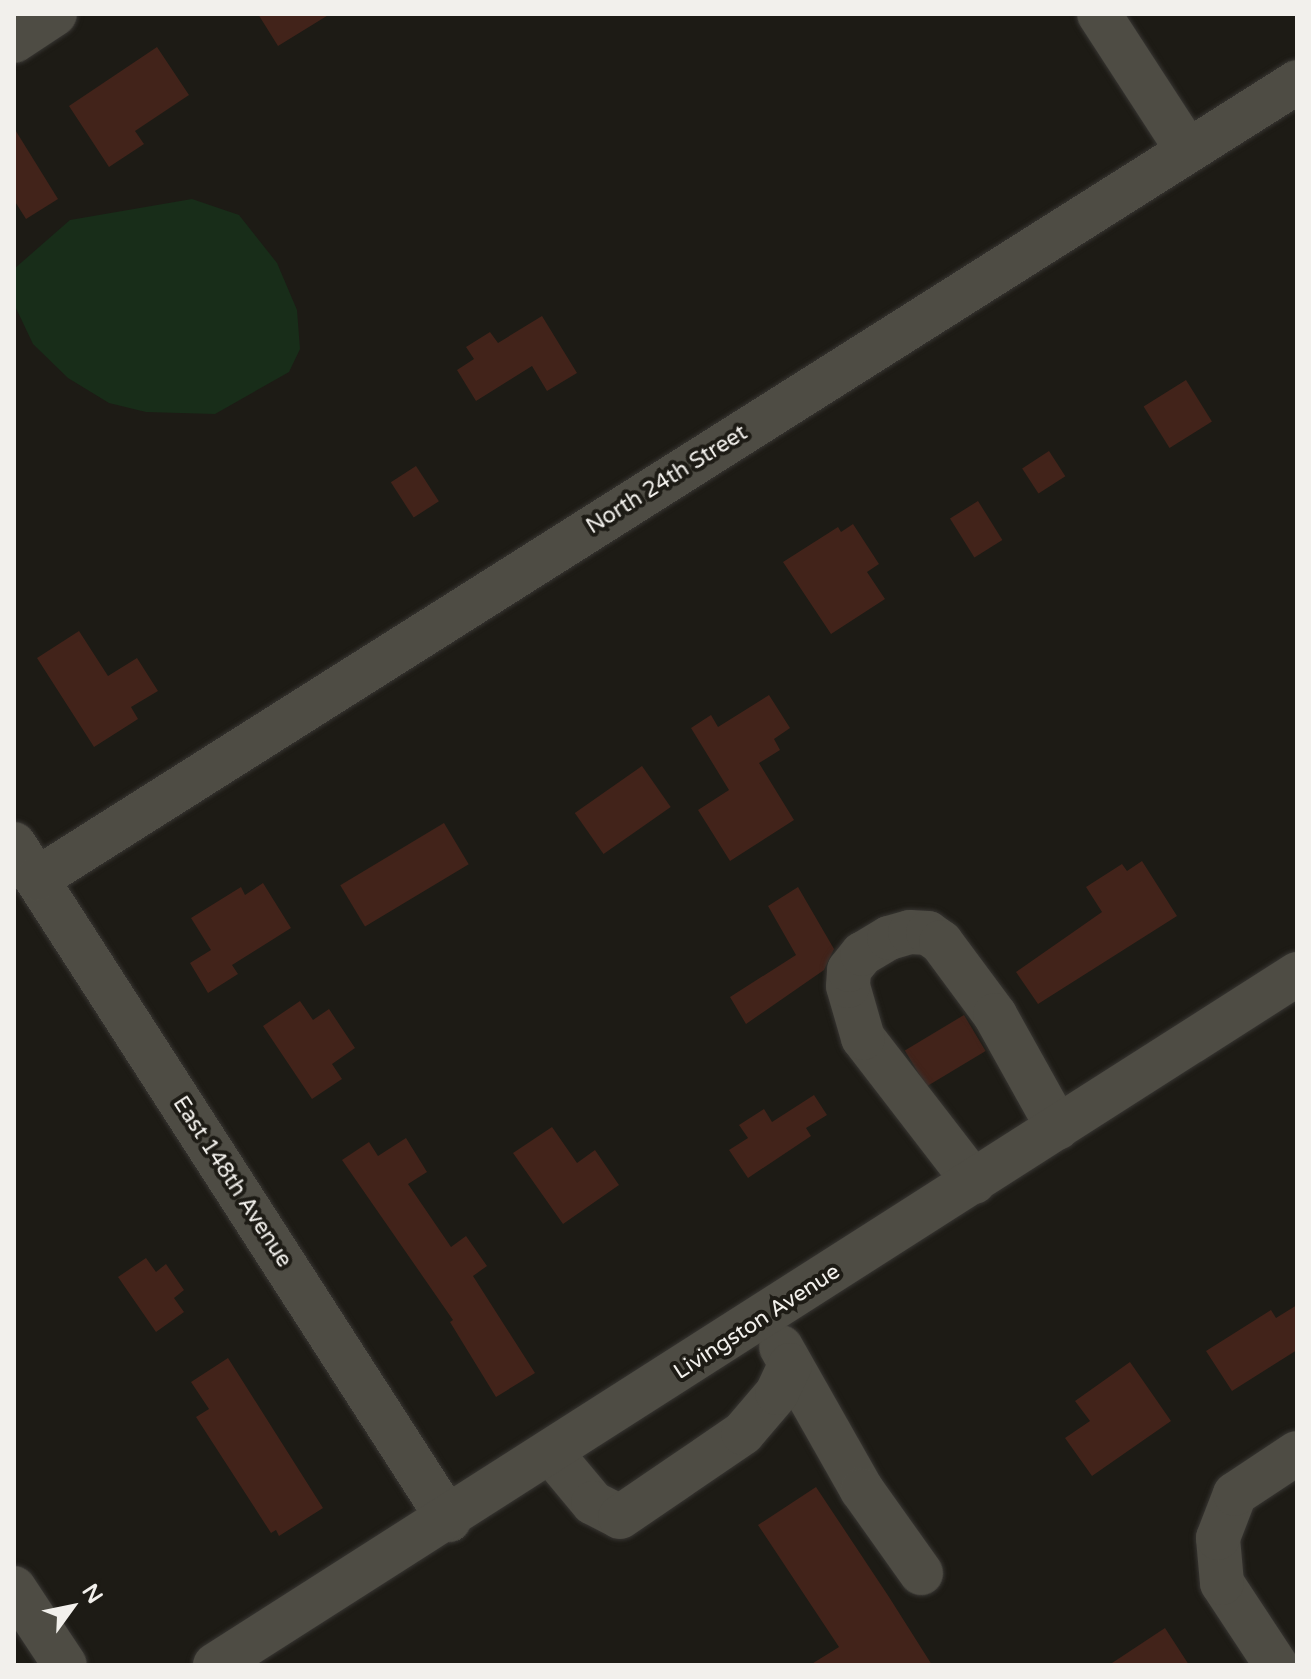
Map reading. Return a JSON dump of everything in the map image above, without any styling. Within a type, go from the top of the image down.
[{"type":"street","points":[[14,41],[55,14]]},
{"type":"street","points":[[1099,14],[1188,151]]},
{"type":"street","name":"North 24th Street","points":[[26,861],[1297,82]]},
{"type":"street","name":"East 148th Avenue","points":[[26,861],[449,1520]]},
{"type":"street","points":[[974,1182],[863,1038],[848,986],[849,970],[862,954],[889,938],[910,932],[928,933],[941,942],[995,1015],[1058,1128]]},
{"type":"street","name":"Livingston Avenue","points":[[215,1665],[449,1520],[1297,974]]},
{"type":"street","points":[[765,1316],[862,1490],[921,1573]]},
{"type":"street","points":[[552,1454],[593,1503],[620,1517],[743,1433],[777,1393],[790,1365]]},
{"type":"street","points":[[1276,1665],[1222,1583],[1218,1538],[1235,1494],[1297,1453]]},
{"type":"street","points":[[14,1588],[65,1665]]},
{"type":"green space","points":[[192,199],[239,215],[277,263],[297,310],[300,349],[289,372],[215,414],[146,412],[109,403],[68,378],[33,344],[15,306],[14,269],[70,220]]},
{"type":"building","points":[[258,14],[330,14],[278,46]]},
{"type":"building","points":[[157,47],[189,95],[135,131],[144,144],[109,167],[69,106]]},
{"type":"building","points":[[14,128],[58,199],[26,219],[14,200]]},
{"type":"building","points":[[542,316],[577,373],[547,391],[532,366],[476,401],[457,370],[474,359],[466,347],[490,332],[498,343]]},
{"type":"building","points":[[1186,380],[1212,422],[1170,448],[1144,406]]},
{"type":"building","points":[[1049,451],[1065,476],[1039,494],[1022,468]]},
{"type":"building","points":[[416,466],[439,501],[414,518],[391,482]]},
{"type":"building","points":[[978,501],[1002,540],[974,557],[950,518]]},
{"type":"building","points":[[853,524],[879,564],[867,572],[885,599],[831,634],[783,562],[838,527],[841,532]]},
{"type":"building","points":[[79,631],[108,676],[137,658],[158,691],[131,707],[138,719],[94,747],[37,658]]},
{"type":"building","points":[[769,695],[790,728],[774,739],[780,750],[759,763],[794,820],[730,861],[698,810],[729,790],[691,728],[711,715],[718,727]]},
{"type":"building","points":[[642,766],[671,807],[604,854],[575,813]]},
{"type":"building","points":[[444,823],[469,864],[365,926],[340,885]]},
{"type":"building","points":[[1142,861],[1177,916],[1038,1004],[1016,972],[1102,912],[1086,887],[1122,864],[1127,871]]},
{"type":"building","points":[[263,883],[291,928],[232,965],[238,974],[208,993],[190,963],[211,950],[191,918],[241,887],[245,895]]},
{"type":"building","points":[[798,887],[834,949],[824,970],[746,1024],[730,997],[796,955],[768,906]]},
{"type":"building","points":[[300,1001],[313,1020],[329,1009],[355,1048],[332,1064],[342,1079],[312,1099],[263,1026]]},
{"type":"building","points":[[964,1015],[986,1051],[926,1087],[905,1051]]},
{"type":"building","points":[[814,1095],[827,1115],[806,1128],[811,1136],[748,1178],[729,1150],[748,1138],[739,1125],[764,1109],[772,1122]]},
{"type":"building","points":[[552,1127],[577,1163],[595,1150],[619,1185],[563,1224],[513,1153]]},
{"type":"building","points":[[406,1138],[427,1172],[408,1184],[451,1247],[466,1236],[487,1266],[473,1276],[535,1373],[496,1397],[450,1322],[453,1320],[342,1160],[369,1142],[378,1156]]},
{"type":"building","points":[[146,1258],[156,1272],[166,1264],[184,1290],[174,1298],[184,1312],[156,1332],[118,1277]]},
{"type":"building","points":[[1297,1305],[1297,1350],[1232,1391],[1206,1351],[1271,1310],[1276,1318]]},
{"type":"building","points":[[228,1358],[323,1508],[279,1536],[276,1530],[271,1533],[196,1417],[209,1409],[191,1382]]},
{"type":"building","points":[[1130,1362],[1171,1421],[1092,1476],[1065,1438],[1090,1421],[1075,1401]]},
{"type":"building","points":[[816,1487],[932,1665],[810,1665],[839,1647],[758,1525]]},
{"type":"building","points":[[1165,1628],[1189,1665],[1109,1665]]}]
